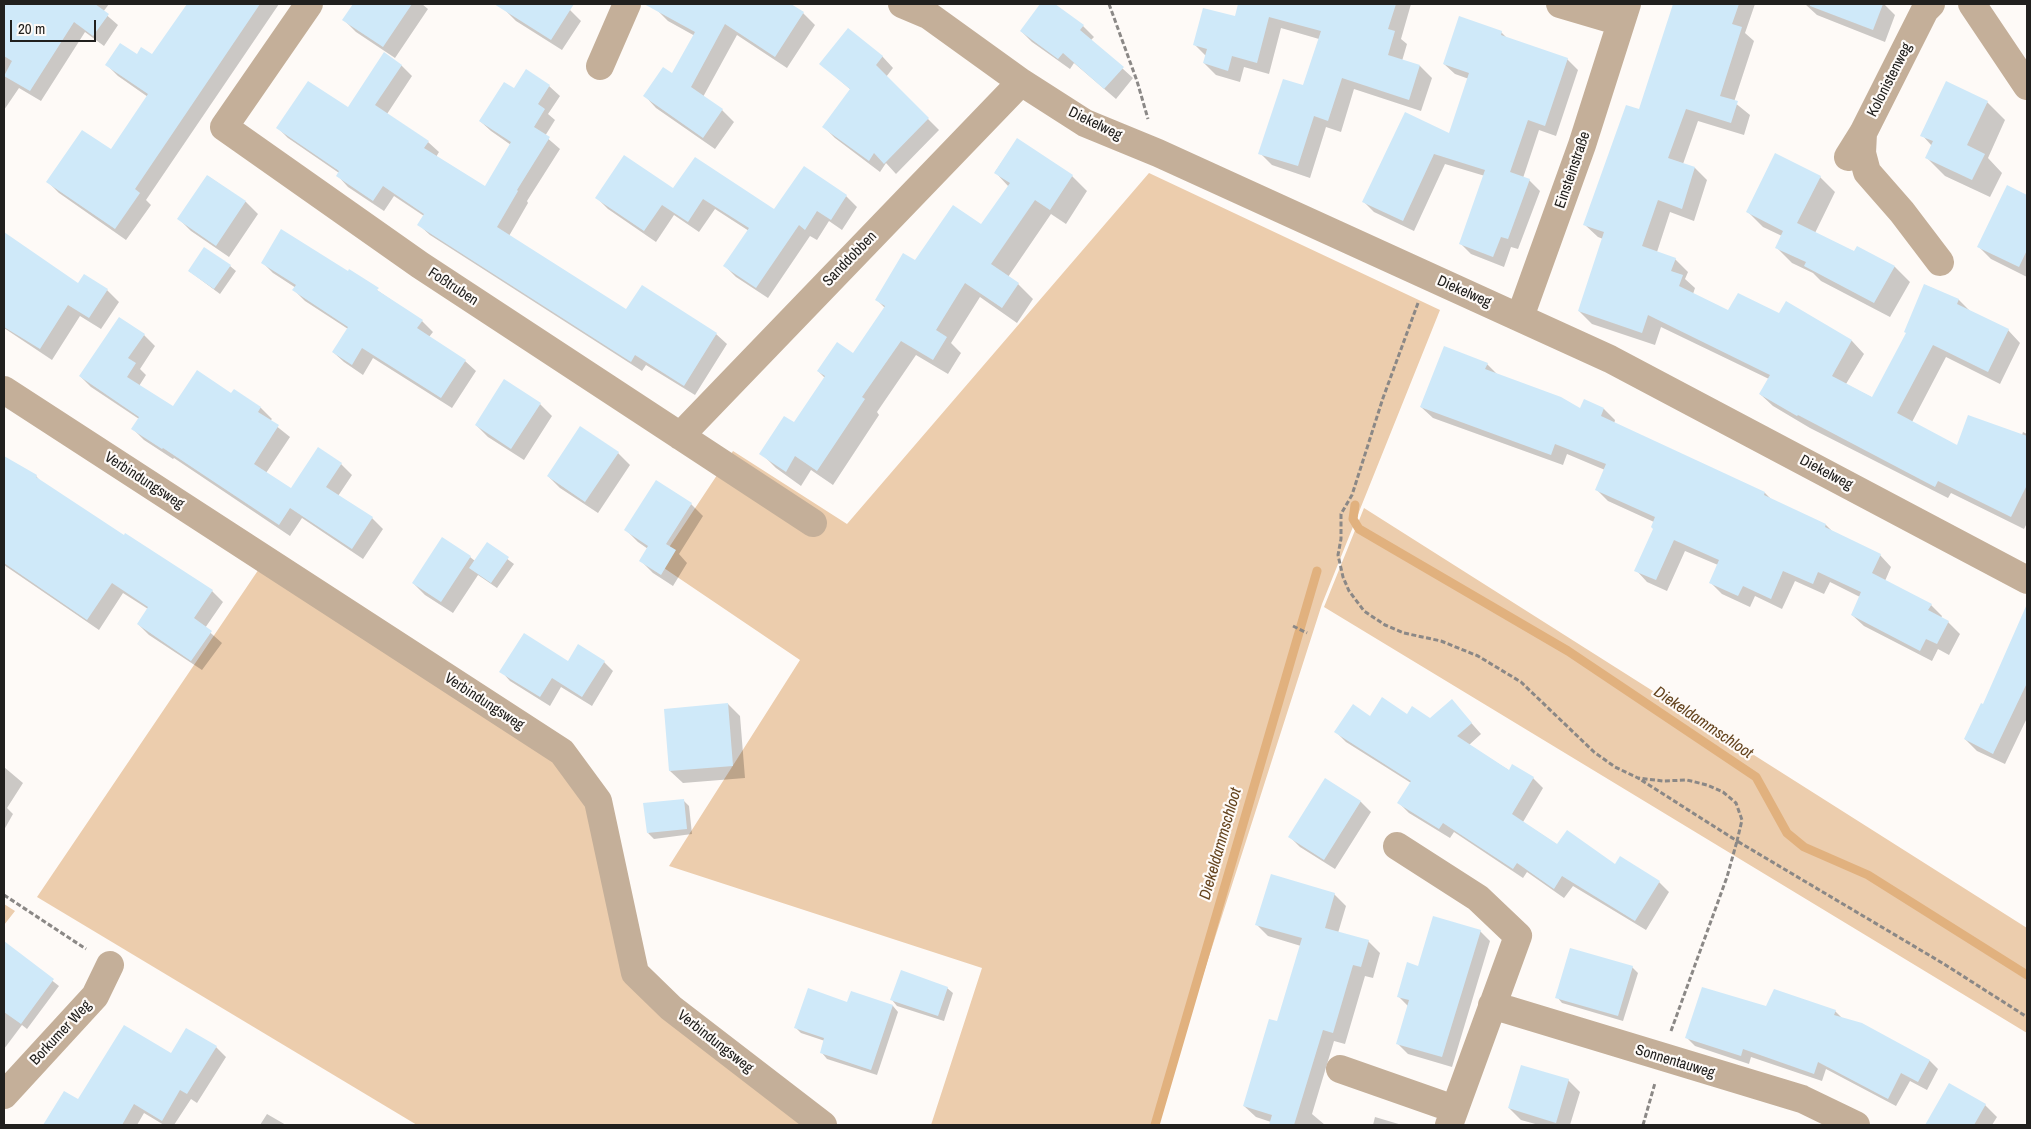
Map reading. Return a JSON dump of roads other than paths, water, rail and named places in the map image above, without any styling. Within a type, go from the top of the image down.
[{"type":"street","name":"Foßtruben","points":[[309,4],[224,127],[420,265],[813,523]]},
{"type":"street","points":[[600,66],[627,4]]},
{"type":"street","name":"Diekelweg","points":[[902,4],[928,16],[1021,82],[1085,123],[1158,153],[1610,358],[2027,580]]},
{"type":"street","name":"Einsteinstraße","points":[[1520,316],[1582,145],[1624,13],[1560,4]]},
{"type":"street","name":"Kolonistenweg","points":[[1848,157],[1863,133],[1925,10],[1931,4]]},
{"type":"street","points":[[1972,4],[2027,86]]},
{"type":"street","name":"Sanddobben","points":[[680,436],[1021,82]]},
{"type":"street","points":[[1863,133],[1862,153],[1867,172],[1902,212],[1940,262]]},
{"type":"street","name":"Verbindungsweg","points":[[4,390],[562,752],[598,801],[635,973],[671,1008],[823,1125]]},
{"type":"street","points":[[1340,1069],[1452,1117],[1518,936],[1478,898],[1397,846]]},
{"type":"street","name":"Borkumer Weg","points":[[4,1095],[95,996],[110,965]]},
{"type":"street","name":"Sonnentauweg","points":[[1492,1005],[1802,1099],[1856,1125]]},
{"type":"waterway","name":"Diekeldammschloot","points":[[1355,505],[1353,519],[1359,529],[1568,651],[1756,777],[1787,833],[1804,847],[1868,875],[2027,975]]},
{"type":"waterway","name":"Diekeldammschloot","points":[[1155,1125],[1317,571]]}]
